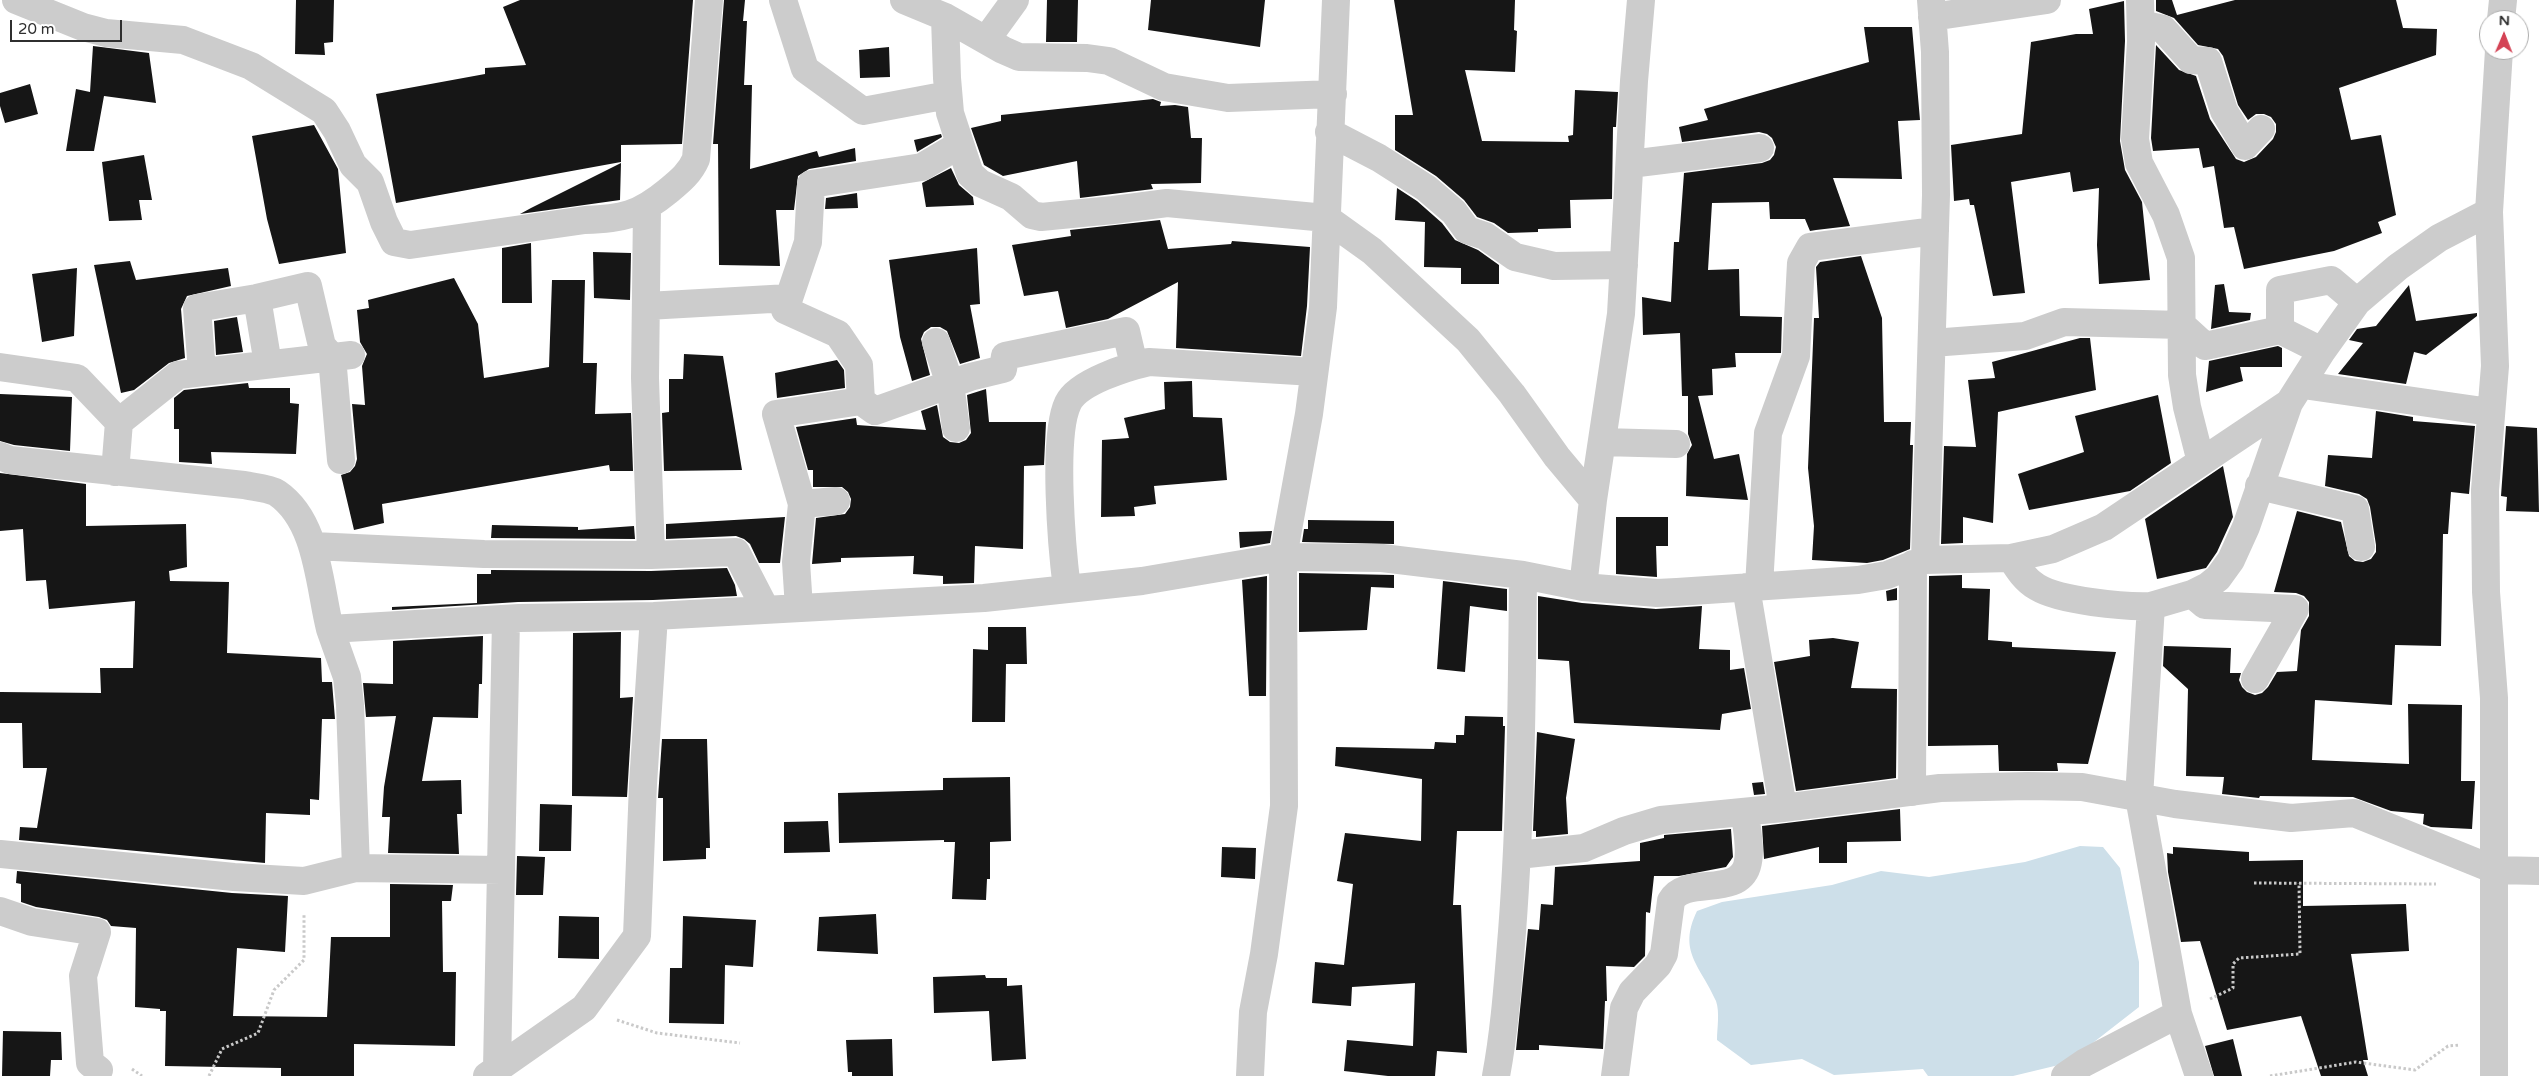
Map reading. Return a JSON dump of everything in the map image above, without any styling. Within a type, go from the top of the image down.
[{"type":"street","points":[[16,0],[83,27],[106,33],[184,40],[251,66],[324,111],[338,131],[353,165],[370,182],[384,222],[394,242],[410,245],[585,220],[608,220],[647,208],[680,181],[692,168],[696,159],[710,0]]},
{"type":"street","points":[[783,0],[805,69],[863,111],[948,95]]},
{"type":"street","points":[[904,0],[945,17],[1019,57],[1086,58],[1109,61],[1164,87],[1228,98],[1333,94]]},
{"type":"street","points":[[986,40],[1015,0]]},
{"type":"street","points":[[1250,1076],[1253,1012],[1264,954],[1284,806],[1283,557],[1323,307],[1336,0]]},
{"type":"street","points":[[1583,587],[1593,500],[1621,314],[1634,81],[1641,0]]},
{"type":"street","points":[[1912,792],[1919,562],[1932,343],[1935,231],[1936,52],[1932,8],[2047,0]]},
{"type":"street","points":[[2141,12],[2163,29],[2191,60],[2208,61],[2224,111],[2245,146],[2261,129]]},
{"type":"street","points":[[2141,12],[2135,139],[2136,154],[2177,243],[2180,258],[2182,375],[2187,407],[2202,462]]},
{"type":"street","points":[[945,17],[950,113],[970,174],[980,183],[1017,200],[1036,216],[1073,215],[1167,202],[1326,218],[1372,251],[1468,340],[1512,394],[1557,457],[1593,500]]},
{"type":"street","points":[[2494,1076],[2495,870],[2492,748],[2494,698],[2486,592],[2484,490],[2495,366],[2489,212],[2498,60]]},
{"type":"street","points":[[1329,132],[1379,158],[1426,188],[1454,212],[1467,230],[1485,236],[1516,257],[1554,266],[1624,265]]},
{"type":"street","points":[[861,402],[860,365],[838,334],[785,310],[808,242],[811,184],[922,167],[959,145]]},
{"type":"street","points":[[1630,164],[1760,148]]},
{"type":"street","points":[[647,208],[645,378],[651,555]]},
{"type":"street","points":[[2011,558],[2022,574],[2036,587],[2052,593],[2131,607],[2151,606],[2192,594],[2218,578],[2231,560],[2296,394],[2322,351],[2357,302],[2398,267],[2431,244],[2489,212]]},
{"type":"street","points":[[1783,808],[1753,586],[1768,433],[1796,356],[1799,332],[1798,293],[1801,263],[1810,247],[1935,231]]},
{"type":"street","points":[[2280,330],[2280,290],[2331,280],[2357,302]]},
{"type":"street","points":[[202,372],[197,308],[257,298],[308,286],[322,346],[341,356]]},
{"type":"street","points":[[257,298],[268,364]]},
{"type":"street","points":[[647,306],[789,298]]},
{"type":"street","points":[[1932,343],[2025,336],[2064,322],[2182,325],[2205,346],[2280,330],[2322,351]]},
{"type":"street","points":[[800,608],[796,562],[802,504],[776,414],[861,402],[875,411],[950,384],[1003,369],[1005,356],[1126,331],[1134,365]]},
{"type":"street","points":[[936,342],[950,384],[956,428]]},
{"type":"street","points":[[115,472],[119,422],[178,375],[341,356]]},
{"type":"street","points":[[341,356],[341,460]]},
{"type":"street","points":[[1068,590],[1062,548],[1061,437],[1068,402],[1082,388],[1134,365],[1149,362],[1314,372]]},
{"type":"street","points":[[0,367],[76,378],[119,422]]},
{"type":"street","points":[[330,629],[506,620],[654,616],[984,598],[1068,590],[1207,572],[1283,557],[1382,558],[1523,575],[1583,587],[1657,593],[1873,579],[1919,562],[2011,558],[2053,549],[2104,527],[2202,462],[2296,394],[2490,412]]},
{"type":"street","points":[[1602,442],[1676,444]]},
{"type":"street","points":[[0,456],[10,460],[244,485],[276,492],[295,511],[313,546],[330,629],[347,676],[350,705],[356,868]]},
{"type":"street","points":[[2259,486],[2355,508],[2361,547]]},
{"type":"street","points":[[802,504],[836,501]]},
{"type":"street","points":[[313,546],[484,554],[651,555],[736,552],[766,610]]},
{"type":"street","points":[[1496,1076],[1504,1021],[1518,855],[1523,575]]},
{"type":"street","points":[[2192,594],[2205,605],[2295,609],[2255,679]]},
{"type":"street","points":[[2151,606],[2139,798],[2178,1014],[2199,1076]]},
{"type":"street","points":[[492,1072],[584,1008],[637,936],[643,784],[654,616]]},
{"type":"street","points":[[492,1072],[501,870],[506,620]]},
{"type":"street","points":[[1518,855],[1584,848],[1624,831],[1661,820],[1975,786],[2028,786],[2082,787],[2175,804],[2291,818],[2354,813],[2495,870],[2539,871]]},
{"type":"street","points":[[1615,1076],[1624,1008],[1632,992],[1658,965],[1664,954],[1673,896],[1684,890],[1720,884],[1739,877],[1747,868],[1749,857],[1745,812]]},
{"type":"street","points":[[0,854],[234,877],[304,881],[356,868],[501,870]]},
{"type":"street","points":[[0,911],[32,922],[97,932],[83,976],[90,1062],[99,1070]]},
{"type":"street","points":[[2065,1076],[2084,1063],[2178,1014]]},
{"type":"path","points":[[209,1076],[222,1049],[258,1033],[274,990],[304,960],[304,881]]},
{"type":"path","points":[[2254,883],[2437,884]]},
{"type":"path","points":[[2178,1014],[2233,988],[2232,964],[2239,958],[2300,954],[2299,883]]},
{"type":"path","points":[[584,1008],[657,1033],[740,1043]]},
{"type":"path","points":[[2270,1076],[2356,1062],[2415,1070],[2448,1046],[2494,1040]]},
{"type":"water","points":[[2080,846],[2103,847],[2120,868],[2139,962],[2139,1007],[2067,1063],[2013,1076],[1928,1076],[1923,1069],[1834,1075],[1802,1059],[1751,1065],[1717,1040],[1718,1015],[1716,1001],[1693,958],[1690,948],[1691,925],[1697,911],[1722,902],[1832,885],[1881,871],[1929,877],[2025,862]]},
{"type":"building","points":[[296,0],[334,0],[333,42],[324,43],[325,55],[295,54]]},
{"type":"building","points":[[520,0],[693,0],[682,144],[621,145],[621,162],[396,203],[376,94],[485,74],[485,68],[526,65],[503,7]]},
{"type":"building","points":[[724,0],[745,0],[743,21],[747,21],[744,85],[752,85],[750,169],[817,151],[819,157],[855,148],[856,161],[809,169],[798,176],[794,210],[776,210],[780,266],[719,265],[718,144],[713,144]]},
{"type":"building","points":[[1047,0],[1078,0],[1077,42],[1046,42]]},
{"type":"building","points":[[1151,0],[1265,0],[1260,47],[1148,30]]},
{"type":"building","points":[[1394,0],[1515,0],[1514,30],[1517,31],[1515,72],[1465,70],[1482,141],[1569,142],[1568,136],[1573,135],[1575,90],[1618,92],[1616,127],[1613,127],[1612,199],[1570,200],[1571,228],[1538,229],[1538,232],[1508,233],[1494,223],[1477,217],[1464,200],[1436,176],[1395,150],[1395,115],[1413,115]]},
{"type":"building","points":[[2156,0],[2172,0],[2177,15],[2235,0],[2396,0],[2403,28],[2437,29],[2436,55],[2339,88],[2351,140],[2381,135],[2396,215],[2378,222],[2382,233],[2334,251],[2244,269],[2234,227],[2224,228],[2214,166],[2203,168],[2199,148],[2153,151],[2151,138],[2156,45],[2179,70],[2196,76],[2210,119],[2236,159],[2244,162],[2256,157],[2273,139],[2276,132],[2276,124],[2271,117],[2264,114],[2256,114],[2248,120],[2238,105],[2223,56],[2218,49],[2198,45],[2174,18],[2156,11]]},
{"type":"building","points":[[2124,1],[2125,41],[2120,141],[2125,170],[2142,202],[2150,280],[2099,284],[2097,245],[2099,188],[2073,192],[2070,172],[2011,182],[2025,293],[1993,296],[1974,205],[1970,205],[1969,199],[1954,201],[1951,145],[2022,134],[2031,42],[2076,34],[2093,34],[2089,9]]},
{"type":"building","points":[[1864,27],[1912,27],[1920,120],[1898,121],[1902,179],[1833,178],[1850,226],[1810,231],[1805,219],[1770,219],[1769,202],[1712,203],[1708,270],[1739,269],[1740,316],[1782,317],[1781,353],[1735,353],[1736,367],[1712,369],[1713,395],[1698,396],[1714,459],[1739,454],[1748,500],[1686,496],[1687,454],[1692,445],[1688,434],[1688,396],[1682,396],[1680,333],[1643,335],[1642,297],[1671,302],[1674,242],[1679,242],[1684,173],[1762,163],[1770,160],[1774,155],[1776,147],[1772,138],[1767,134],[1759,132],[1682,142],[1679,127],[1708,120],[1704,109],[1869,62]]},
{"type":"building","points":[[93,46],[149,53],[156,103],[104,96],[94,151],[66,151],[76,89],[90,92]]},
{"type":"building","points":[[889,47],[890,77],[860,78],[859,50]]},
{"type":"building","points":[[30,84],[38,114],[5,123],[0,106],[0,93]]},
{"type":"building","points":[[1153,99],[1161,102],[1160,106],[1175,105],[1188,107],[1191,138],[1202,138],[1201,183],[1151,184],[1153,189],[1080,198],[1077,161],[1003,176],[984,165],[971,128],[1001,121],[1001,115]]},
{"type":"building","points":[[314,125],[338,169],[346,253],[279,264],[267,219],[252,136]]},
{"type":"building","points":[[941,134],[942,137],[917,152],[914,140]]},
{"type":"building","points":[[144,155],[152,200],[139,200],[142,220],[109,221],[102,162]]},
{"type":"building","points":[[621,163],[620,200],[520,214],[531,208]]},
{"type":"building","points":[[951,168],[959,185],[973,197],[974,205],[926,207],[922,183]]},
{"type":"building","points":[[1397,188],[1417,201],[1442,223],[1455,240],[1478,250],[1499,265],[1499,284],[1461,284],[1461,268],[1424,267],[1425,222],[1395,220]]},
{"type":"building","points":[[857,193],[858,208],[825,209],[826,198]]},
{"type":"building","points":[[1160,220],[1168,249],[1231,244],[1232,241],[1310,247],[1307,306],[1301,356],[1176,348],[1178,282],[1108,319],[1066,328],[1058,291],[1024,296],[1012,245],[1071,236],[1070,230]]},
{"type":"building","points":[[531,243],[532,303],[502,303],[502,248]]},
{"type":"building","points":[[977,248],[980,304],[970,305],[980,358],[960,364],[947,331],[940,327],[931,327],[924,332],[921,339],[930,375],[912,381],[900,337],[889,260]]},
{"type":"building","points":[[593,252],[631,253],[630,300],[594,298]]},
{"type":"building","points":[[1861,256],[1882,318],[1884,422],[1911,422],[1910,445],[1913,445],[1910,549],[1883,560],[1867,563],[1812,560],[1814,526],[1808,468],[1814,318],[1819,318],[1816,267],[1820,262]]},
{"type":"building","points":[[130,261],[136,280],[228,268],[231,286],[187,296],[181,309],[185,358],[169,363],[134,390],[121,393],[94,265]]},
{"type":"building","points":[[77,268],[74,336],[42,342],[32,274]]},
{"type":"building","points":[[454,278],[478,324],[484,378],[549,367],[552,280],[585,280],[583,363],[597,363],[595,414],[631,413],[633,471],[610,471],[609,465],[382,504],[384,523],[354,530],[341,475],[350,472],[355,466],[357,459],[352,404],[365,405],[362,366],[367,354],[360,342],[357,310],[369,308],[368,300]]},
{"type":"building","points":[[2224,284],[2229,312],[2251,313],[2250,320],[2211,329],[2215,285]]},
{"type":"building","points":[[2409,285],[2416,321],[2477,313],[2477,316],[2426,355],[2414,352],[2406,384],[2338,374],[2363,343],[2349,340],[2357,329],[2376,326]]},
{"type":"building","points":[[237,317],[243,352],[216,355],[214,321]]},
{"type":"building","points":[[2080,338],[2090,338],[2096,390],[1998,412],[1993,523],[1963,517],[1963,543],[1941,544],[1944,446],[1976,447],[1968,380],[1995,378],[1992,362]]},
{"type":"building","points":[[2278,346],[2282,348],[2282,367],[2240,367],[2243,381],[2206,392],[2209,361]]},
{"type":"building","points":[[684,354],[723,356],[742,470],[664,471],[662,413],[669,412],[669,379],[683,379]]},
{"type":"building","points":[[837,360],[844,370],[845,388],[777,398],[775,373]]},
{"type":"building","points":[[1192,381],[1193,417],[1222,418],[1227,480],[1154,486],[1156,504],[1134,507],[1135,516],[1101,517],[1102,440],[1129,438],[1124,418],[1165,409],[1164,382]]},
{"type":"building","points":[[248,383],[249,388],[290,388],[290,403],[299,404],[296,454],[211,452],[212,464],[179,462],[179,429],[174,429],[174,398],[184,390]]},
{"type":"building","points":[[986,389],[989,422],[1046,422],[1044,465],[1024,466],[1023,549],[975,546],[974,583],[943,584],[943,576],[913,574],[914,556],[841,558],[841,562],[812,564],[816,518],[845,514],[850,507],[851,499],[848,492],[842,487],[813,487],[813,470],[808,470],[796,427],[856,418],[857,425],[926,430],[921,411],[937,405],[943,437],[950,442],[959,443],[966,440],[971,433],[967,395]]},
{"type":"building","points":[[0,394],[72,397],[70,451],[14,445],[0,441]]},
{"type":"building","points":[[2158,395],[2171,463],[2130,491],[2029,510],[2018,474],[2084,452],[2075,416]]},
{"type":"building","points":[[2376,411],[2413,417],[2413,421],[2475,426],[2469,494],[2451,492],[2448,534],[2443,534],[2441,646],[2395,645],[2392,705],[2315,700],[2312,760],[2409,764],[2408,704],[2462,705],[2461,781],[2475,781],[2472,829],[2431,827],[2423,824],[2424,814],[2391,811],[2353,797],[2260,796],[2259,798],[2222,794],[2224,777],[2186,776],[2188,689],[2163,666],[2164,646],[2231,648],[2230,673],[2241,673],[2239,680],[2242,687],[2247,692],[2255,695],[2262,693],[2268,687],[2277,672],[2297,671],[2301,630],[2309,616],[2309,602],[2304,596],[2296,593],[2274,592],[2297,511],[2341,522],[2349,556],[2355,561],[2363,562],[2371,559],[2376,552],[2376,545],[2367,499],[2359,494],[2325,486],[2328,455],[2372,458]]},
{"type":"building","points":[[2506,426],[2537,428],[2539,512],[2506,511],[2507,497],[2501,496]]},
{"type":"building","points":[[2223,466],[2233,517],[2217,552],[2206,568],[2157,579],[2145,519]]},
{"type":"building","points":[[0,473],[86,484],[86,526],[186,524],[187,567],[169,571],[170,581],[229,582],[227,653],[321,658],[322,682],[332,682],[335,719],[322,719],[319,800],[310,799],[310,815],[266,813],[265,863],[19,840],[20,827],[37,828],[47,768],[23,768],[22,723],[0,723],[0,692],[101,693],[100,668],[133,668],[135,601],[49,609],[46,580],[26,581],[23,529],[0,531]]},
{"type":"building","points":[[785,517],[780,563],[759,563],[750,544],[736,536],[666,539],[666,524]]},
{"type":"building","points":[[1616,517],[1668,517],[1668,546],[1656,546],[1657,577],[1616,574]]},
{"type":"building","points":[[1308,520],[1394,521],[1394,544],[1302,542],[1304,529],[1308,529]]},
{"type":"building","points":[[492,525],[578,527],[578,530],[634,526],[635,539],[491,538]]},
{"type":"building","points":[[1272,531],[1270,543],[1240,548],[1239,532]]},
{"type":"building","points":[[727,568],[735,585],[737,596],[653,600],[518,602],[392,610],[392,607],[477,603],[477,574],[491,574],[491,570],[651,571]]},
{"type":"building","points":[[1299,573],[1394,575],[1394,588],[1371,587],[1367,630],[1299,632]]},
{"type":"building","points":[[1962,575],[1962,588],[1990,589],[1988,640],[2012,642],[2012,647],[2116,652],[2088,764],[2057,763],[2058,771],[1999,771],[1998,745],[1928,746],[1929,576]]},
{"type":"building","points":[[1267,576],[1266,696],[1249,696],[1242,580]]},
{"type":"building","points":[[1443,581],[1507,589],[1507,611],[1470,606],[1465,672],[1437,669]]},
{"type":"building","points":[[1897,588],[1897,600],[1887,601],[1886,591]]},
{"type":"building","points":[[1538,596],[1582,603],[1656,609],[1702,606],[1699,649],[1730,650],[1730,670],[1744,668],[1751,709],[1722,714],[1720,730],[1574,723],[1569,661],[1538,659]]},
{"type":"building","points":[[988,627],[1026,627],[1027,664],[1006,664],[1005,722],[972,722],[973,649],[988,650]]},
{"type":"building","points":[[621,632],[620,698],[633,697],[627,797],[572,796],[573,633]]},
{"type":"building","points":[[483,636],[482,684],[479,684],[478,718],[433,717],[422,781],[461,780],[462,814],[457,814],[459,854],[388,853],[390,817],[382,817],[384,787],[396,716],[366,717],[363,683],[393,684],[393,641]]},
{"type":"building","points":[[1833,638],[1859,642],[1851,688],[1897,689],[1896,778],[1796,791],[1774,662],[1810,656],[1809,640]]},
{"type":"building","points":[[1465,716],[1503,717],[1503,726],[1505,726],[1502,831],[1457,831],[1453,905],[1461,905],[1467,1053],[1437,1051],[1435,1076],[1388,1076],[1344,1071],[1347,1040],[1413,1046],[1415,983],[1352,987],[1351,1006],[1312,1003],[1315,962],[1344,965],[1353,884],[1337,881],[1345,833],[1421,841],[1422,779],[1335,766],[1336,747],[1434,749],[1435,742],[1456,743],[1456,735],[1464,735]]},
{"type":"building","points":[[1537,732],[1575,739],[1566,798],[1568,834],[1536,837],[1536,831],[1533,831]]},
{"type":"building","points":[[662,739],[707,739],[710,848],[706,848],[706,859],[663,861],[663,798],[658,798]]},
{"type":"building","points":[[1010,777],[1011,841],[990,842],[990,879],[987,879],[986,900],[952,899],[955,842],[944,842],[944,840],[839,843],[838,793],[943,790],[943,778]]},
{"type":"building","points":[[1763,782],[1765,794],[1754,795],[1752,783]]},
{"type":"building","points":[[540,804],[572,805],[571,851],[539,851]]},
{"type":"building","points":[[1900,809],[1901,841],[1847,842],[1847,863],[1819,863],[1819,847],[1764,859],[1762,826]]},
{"type":"building","points":[[828,821],[830,852],[784,853],[784,822]]},
{"type":"building","points":[[1731,829],[1733,857],[1726,867],[1679,876],[1654,876],[1650,913],[1646,912],[1645,956],[1634,967],[1606,966],[1607,1001],[1605,1001],[1603,1049],[1539,1045],[1539,1050],[1516,1050],[1528,929],[1539,930],[1541,904],[1553,905],[1555,867],[1640,861],[1640,843],[1664,838],[1664,835]]},
{"type":"building","points":[[1222,847],[1256,848],[1255,879],[1221,877]]},
{"type":"building","points":[[2173,847],[2249,852],[2249,861],[2303,860],[2303,906],[2406,904],[2409,951],[2351,954],[2368,1060],[2363,1060],[2368,1076],[2321,1076],[2301,1016],[2227,1030],[2200,941],[2181,942],[2168,872],[2167,853],[2173,854]]},
{"type":"building","points":[[517,856],[545,857],[543,895],[516,895]]},
{"type":"building","points":[[17,871],[232,893],[288,896],[285,952],[237,948],[233,1016],[327,1017],[331,937],[390,937],[390,884],[453,885],[451,901],[442,901],[443,972],[456,972],[455,1046],[354,1044],[354,1076],[281,1076],[281,1068],[165,1066],[166,1011],[135,1007],[136,928],[111,926],[107,920],[99,917],[36,907],[21,902],[21,884],[16,883]]},
{"type":"building","points":[[876,914],[878,954],[817,951],[819,917]]},
{"type":"building","points":[[559,916],[599,917],[599,959],[558,958]]},
{"type":"building","points":[[683,916],[756,920],[753,967],[725,965],[724,1024],[669,1023],[670,968],[682,968]]},
{"type":"building","points":[[985,975],[986,978],[1007,978],[1007,986],[1022,985],[1026,1059],[992,1061],[989,1011],[934,1013],[933,977]]},
{"type":"building","points":[[3,1031],[61,1032],[62,1060],[51,1060],[50,1076],[2,1076]]},
{"type":"building","points":[[892,1039],[893,1076],[852,1076],[852,1072],[848,1072],[846,1040]]},
{"type":"building","points":[[2233,1039],[2242,1076],[2214,1076],[2205,1046]]}]
